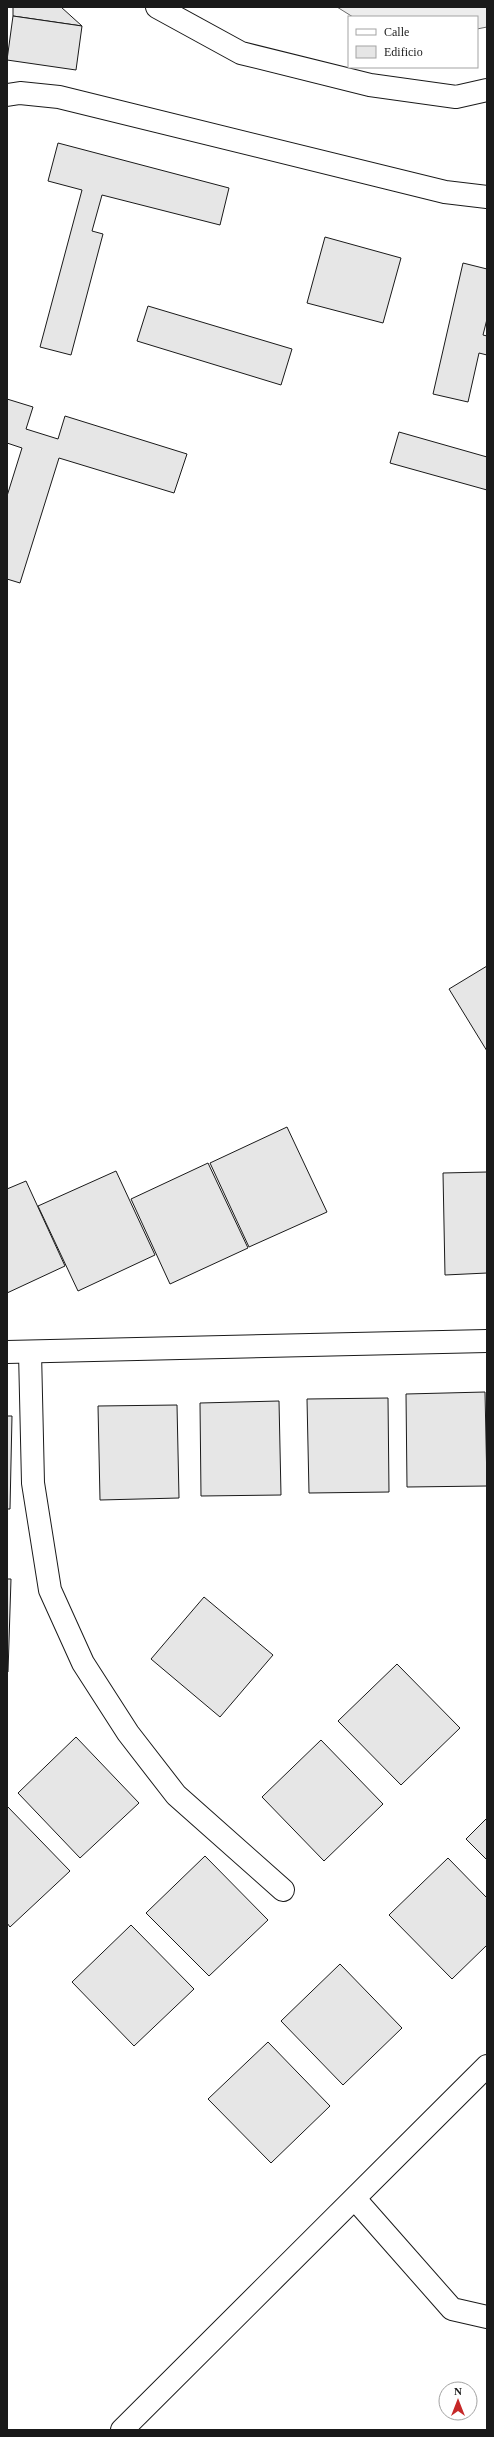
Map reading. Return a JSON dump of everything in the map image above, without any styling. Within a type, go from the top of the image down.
[{"type":"street","points":[[157,7],[241,53],[370,85],[456,97],[487,90]]},
{"type":"street","points":[[7,95],[20,94],[59,97],[445,192],[487,197]]},
{"type":"street","points":[[7,1352],[487,1341]]},
{"type":"street","points":[[30,1352],[33,1483],[50,1590],[83,1663],[128,1734],[176,1795],[283,1890]]},
{"type":"street","points":[[122,2430],[487,2066]]},
{"type":"street","points":[[355,2199],[452,2309],[487,2317]]},
{"type":"shaded area","points":[[337,7],[487,7],[487,27],[478,29],[478,16],[351,16]]},
{"type":"building","points":[[13,7],[61,7],[82,26],[13,16]]},
{"type":"building","points":[[13,16],[82,26],[76,70],[7,60]]},
{"type":"building","points":[[58,143],[229,188],[220,225],[102,195],[92,231],[103,234],[71,355],[40,347],[82,190],[48,181]]},
{"type":"building","points":[[325,237],[401,258],[383,323],[307,303]]},
{"type":"building","points":[[463,263],[487,269],[487,319],[483,335],[487,336],[487,355],[479,353],[468,402],[433,394]]},
{"type":"building","points":[[148,306],[292,349],[281,385],[137,341]]},
{"type":"building","points":[[7,399],[33,407],[26,429],[58,439],[65,416],[187,454],[174,493],[59,458],[20,583],[7,579],[7,496],[22,448],[7,443]]},
{"type":"building","points":[[399,432],[487,457],[487,490],[390,463]]},
{"type":"building","points":[[487,966],[487,1051],[449,989]]},
{"type":"building","points":[[287,1127],[327,1212],[249,1247],[210,1163]]},
{"type":"building","points":[[208,1163],[248,1248],[170,1284],[131,1199]]},
{"type":"building","points":[[116,1171],[155,1255],[78,1291],[38,1206]]},
{"type":"building","points":[[487,1172],[487,1273],[445,1275],[443,1173]]},
{"type":"building","points":[[26,1181],[65,1266],[7,1293],[7,1189]]},
{"type":"building","points":[[485,1392],[487,1486],[407,1487],[406,1394]]},
{"type":"building","points":[[388,1398],[389,1492],[309,1493],[307,1399]]},
{"type":"building","points":[[279,1401],[281,1495],[201,1496],[200,1403]]},
{"type":"building","points":[[177,1405],[179,1498],[100,1500],[98,1406]]},
{"type":"building","points":[[7,1416],[12,1416],[10,1509],[7,1509]]},
{"type":"building","points":[[7,1579],[11,1579],[8,1672],[7,1672]]},
{"type":"building","points":[[204,1597],[273,1655],[220,1717],[151,1659]]},
{"type":"building","points":[[397,1664],[460,1728],[401,1785],[338,1721]]},
{"type":"building","points":[[76,1737],[139,1803],[80,1858],[18,1793]]},
{"type":"building","points":[[321,1740],[383,1804],[324,1861],[262,1797]]},
{"type":"building","points":[[7,1806],[70,1871],[10,1927],[7,1923]]},
{"type":"building","points":[[487,1818],[487,1860],[466,1839]]},
{"type":"building","points":[[205,1856],[268,1920],[209,1976],[146,1913]]},
{"type":"building","points":[[448,1858],[487,1898],[487,1945],[452,1979],[389,1915]]},
{"type":"building","points":[[131,1925],[194,1989],[134,2046],[72,1982]]},
{"type":"building","points":[[340,1964],[402,2028],[343,2085],[281,2021]]},
{"type":"building","points":[[268,2042],[330,2106],[271,2163],[208,2099]]}]
